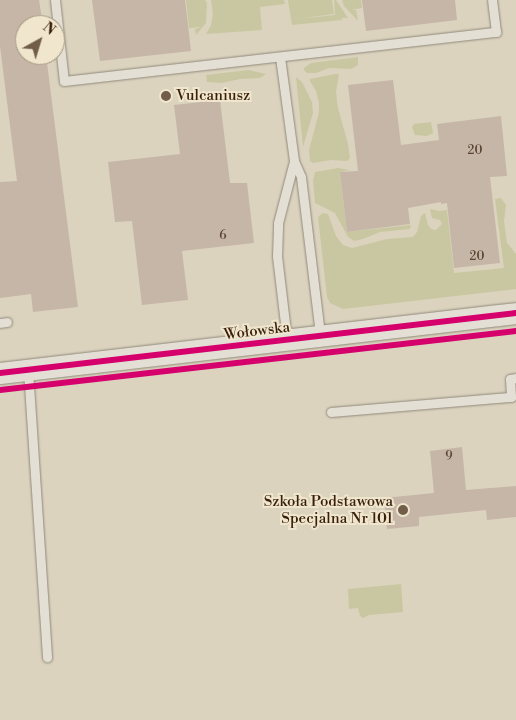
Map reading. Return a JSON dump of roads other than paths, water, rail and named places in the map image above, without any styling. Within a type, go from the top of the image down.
[{"type":"street","name":"Wołowska","points":[[0,373],[516,313]]},
{"type":"lane","points":[[55,0],[64,81],[496,32],[492,0]]},
{"type":"lane","points":[[280,57],[294,161],[301,177],[320,335]]},
{"type":"lane","points":[[287,340],[277,256],[278,223],[294,161]]},
{"type":"lane","points":[[28,370],[47,657]]},
{"type":"lane","points":[[332,412],[511,397],[510,379],[516,378]]},
{"type":"place","name":"Vulcaniusz","points":[[166,96]]},
{"type":"place","name":"Szkoła Podstawowa Specjalna Nr 101","points":[[403,510]]}]
